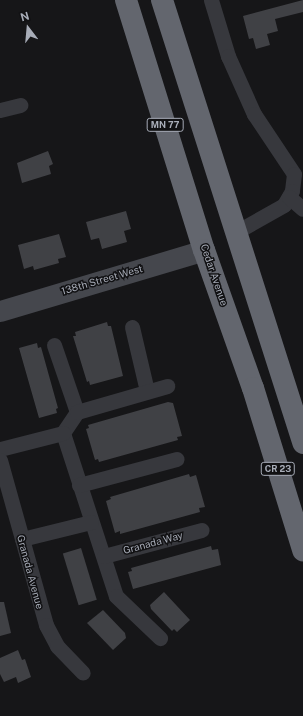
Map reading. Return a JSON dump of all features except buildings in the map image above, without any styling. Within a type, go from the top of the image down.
[{"type":"highway","name":"Cedar Avenue","points":[[126,0],[204,250],[253,388],[303,550]]},
{"type":"highway","name":"MN 77","points":[[162,0],[236,232]]},
{"type":"highway","points":[[236,232],[303,443]]},
{"type":"street","points":[[211,0],[228,56],[254,114],[294,174],[292,191],[286,201],[236,232]]},
{"type":"street","points":[[0,110],[20,105]]},
{"type":"street","points":[[286,201],[303,209]]},
{"type":"street","name":"138th Street West","points":[[0,311],[204,250]]},
{"type":"street","points":[[132,327],[148,390]]},
{"type":"street","points":[[54,345],[77,412]]},
{"type":"street","points":[[0,449],[63,433],[77,412],[148,390],[167,386]]},
{"type":"street","points":[[63,433],[116,596],[160,638]]},
{"type":"street","points":[[79,485],[177,459]]},
{"type":"street","name":"Granada Avenue","points":[[0,460],[46,625],[57,646],[83,673]]},
{"type":"street","points":[[22,539],[91,522]]},
{"type":"street","name":"Granada Way","points":[[104,556],[202,530]]}]
